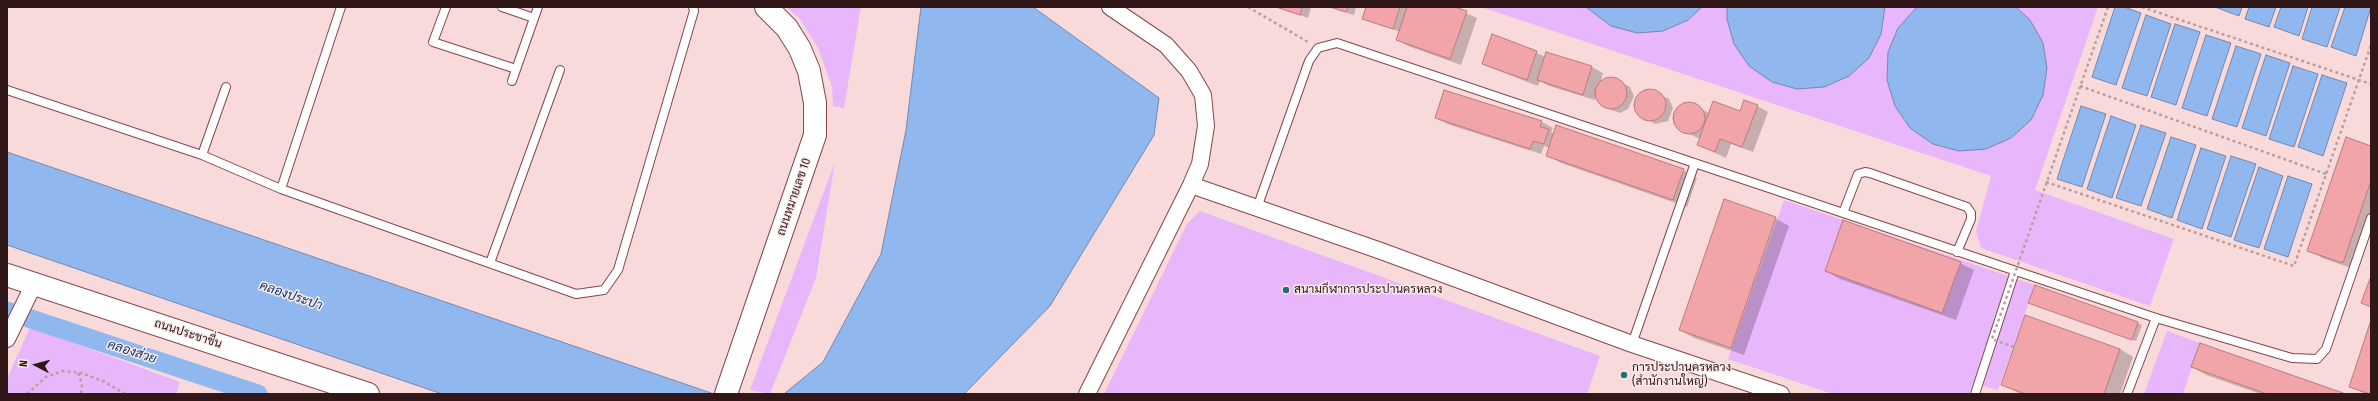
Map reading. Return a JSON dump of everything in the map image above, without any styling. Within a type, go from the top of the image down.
[{"type":"street","name":"ถนนหมายเลข 10","points":[[726,394],[815,136],[815,103],[809,71],[800,49],[787,28],[766,7]]},
{"type":"street","points":[[1087,394],[1168,228],[1191,185],[1200,164],[1206,126],[1203,95],[1189,71],[1166,45],[1110,7]]},
{"type":"street","points":[[1191,185],[1381,251],[1632,344],[1782,394]]},
{"type":"street","name":"ถนนประชาชื่น","points":[[7,275],[31,291],[368,394]]},
{"type":"street","points":[[8,337],[31,291]]},
{"type":"lane","points":[[281,189],[341,7]]},
{"type":"lane","points":[[446,7],[433,42],[516,69]]},
{"type":"lane","points":[[502,7],[534,18]]},
{"type":"lane","points":[[512,81],[538,7]]},
{"type":"lane","points":[[7,90],[202,155],[281,189],[576,294],[604,290],[618,270],[694,12],[693,7]]},
{"type":"lane","points":[[1257,208],[1309,61],[1318,48],[1337,42],[2156,318],[2292,358],[2317,359],[2326,349],[2371,218]]},
{"type":"lane","points":[[490,263],[560,70]]},
{"type":"lane","points":[[202,155],[226,87]]},
{"type":"lane","points":[[1632,344],[1695,163]]},
{"type":"lane","points":[[1843,213],[1857,176],[1863,172],[1870,173],[1967,207],[1971,213],[1972,219],[1958,252]]},
{"type":"lane","points":[[1975,394],[2015,271]]},
{"type":"lane","points":[[2127,394],[2156,318]]},
{"type":"path","points":[[1248,7],[1318,48]]},
{"type":"path","points":[[2014,347],[1992,339],[2108,7]]},
{"type":"path","points":[[2142,7],[2371,84]]},
{"type":"path","points":[[2046,182],[2294,266],[2371,44]]},
{"type":"path","points":[[2080,86],[2326,174]]},
{"type":"path","points":[[27,394],[46,377],[63,371],[78,373],[105,382],[125,394]]},
{"type":"path","points":[[78,373],[82,384],[81,394]]},
{"type":"shaded area","points":[[786,7],[861,7],[844,108],[833,106],[832,87],[819,50],[800,19]]},
{"type":"shaded area","points":[[1481,7],[2098,7],[2035,190],[2174,239],[2150,306],[1981,248],[1976,231],[1991,176]]},
{"type":"shaded area","points":[[835,162],[816,278],[770,394],[750,390]]},
{"type":"shaded area","points":[[1784,200],[2035,285],[1998,390],[1973,383],[1969,394],[1833,394],[1728,359]]},
{"type":"shaded area","name":"สนามกีฬาการประปานครหลวง","points":[[1200,211],[1600,356],[1587,394],[1104,394],[1187,224]]},
{"type":"shaded area","points":[[30,327],[180,382],[176,394],[7,394],[7,379]]},
{"type":"shaded area","points":[[2167,331],[2200,343],[2183,394],[2144,394]]},
{"type":"water","points":[[921,7],[1033,7],[1159,98],[1154,135],[1050,306],[964,394],[784,394],[823,362],[881,254],[906,130]]},
{"type":"water","points":[[1586,7],[1702,7],[1688,20],[1663,31],[1637,33],[1611,26]]},
{"type":"water","points":[[1727,7],[1885,7],[1881,34],[1869,58],[1849,76],[1824,87],[1797,89],[1772,82],[1749,66],[1734,44],[1727,19]]},
{"type":"water","points":[[1917,7],[2016,7],[2030,20],[2043,43],[2047,68],[2043,95],[2031,120],[2011,138],[1986,149],[1959,151],[1933,144],[1910,128],[1895,106],[1887,80],[1888,52],[1898,28]]},
{"type":"water","points":[[2115,7],[2124,7],[2141,13],[2116,85],[2092,77]]},
{"type":"water","points":[[2215,7],[2242,7],[2239,16]]},
{"type":"water","points":[[2249,7],[2276,7],[2269,27],[2245,19]]},
{"type":"water","points":[[2281,7],[2308,7],[2299,36],[2274,27]]},
{"type":"water","points":[[2312,7],[2340,7],[2327,47],[2302,39]]},
{"type":"water","points":[[2345,7],[2371,7],[2356,56],[2331,47]]},
{"type":"water","points":[[2146,15],[2171,24],[2147,96],[2122,88]]},
{"type":"water","points":[[2175,24],[2200,32],[2176,105],[2151,97]]},
{"type":"water","points":[[2206,35],[2231,43],[2207,116],[2182,108]]},
{"type":"water","points":[[2236,46],[2261,54],[2237,127],[2212,119]]},
{"type":"water","points":[[2266,55],[2290,63],[2266,136],[2242,128]]},
{"type":"water","points":[[2293,66],[2318,74],[2294,147],[2269,139]]},
{"type":"water","points":[[2322,75],[2347,83],[2323,156],[2298,147]]},
{"type":"water","points":[[2081,106],[2106,114],[2082,187],[2057,179]]},
{"type":"water","points":[[2111,116],[2136,125],[2112,198],[2087,189]]},
{"type":"water","points":[[2141,125],[2166,133],[2141,206],[2116,198]]},
{"type":"water","points":[[2171,137],[2196,145],[2172,218],[2147,209]]},
{"type":"water","points":[[2201,148],[2226,156],[2202,229],[2177,220]]},
{"type":"water","name":"คลองประปา","points":[[7,152],[714,394],[442,394],[7,245]]},
{"type":"water","points":[[2231,156],[2256,164],[2231,237],[2207,229]]},
{"type":"water","points":[[2259,167],[2283,176],[2259,248],[2234,240]]},
{"type":"water","points":[[2288,176],[2312,184],[2288,257],[2264,249]]},
{"type":"building","points":[[1276,7],[1302,7],[1300,15]]},
{"type":"building","points":[[1331,7],[1348,7],[1346,12]]},
{"type":"building","points":[[1366,7],[1400,7],[1393,29],[1362,19]]},
{"type":"building","points":[[1407,7],[1455,7],[1467,11],[1450,59],[1396,40]]},
{"type":"building","points":[[1492,34],[1537,51],[1527,80],[1482,64]]},
{"type":"building","points":[[1546,52],[1592,66],[1583,95],[1537,80]]},
{"type":"building","points":[[1608,77],[1614,77],[1624,84],[1627,93],[1626,99],[1620,106],[1614,109],[1608,109],[1598,102],[1595,96],[1595,90],[1602,80]]},
{"type":"building","points":[[1647,89],[1653,89],[1663,96],[1666,105],[1665,111],[1659,118],[1653,121],[1647,121],[1637,114],[1634,108],[1634,102],[1641,92]]},
{"type":"building","points":[[1444,90],[1542,121],[1540,127],[1549,129],[1544,144],[1533,141],[1530,149],[1435,118]]},
{"type":"building","points":[[1744,100],[1758,105],[1742,147],[1720,139],[1715,152],[1697,145],[1713,101],[1740,111]]},
{"type":"building","points":[[1686,102],[1692,102],[1702,109],[1705,118],[1704,124],[1698,131],[1692,134],[1686,134],[1676,127],[1673,121],[1673,115],[1680,105]]},
{"type":"building","points":[[1556,125],[1684,169],[1673,200],[1546,156]]},
{"type":"building","points":[[2346,137],[2371,146],[2371,181],[2343,263],[2307,251]]},
{"type":"building","points":[[1724,199],[1776,217],[1731,348],[1679,330]]},
{"type":"building","points":[[1843,220],[1961,262],[1942,313],[1825,271]]},
{"type":"building","points":[[2371,276],[2371,307],[2361,303]]},
{"type":"building","points":[[2035,285],[2138,322],[2132,340],[2028,303]]},
{"type":"building","points":[[2025,315],[2120,349],[2104,394],[2026,394],[2001,385]]},
{"type":"building","points":[[2371,320],[2371,394],[2370,394],[2349,387]]},
{"type":"building","points":[[2200,343],[2346,394],[2267,394],[2191,367]]},
{"type":"waterway","name":"คลองส่วย","points":[[7,311],[258,394]]},
{"type":"place","name":"สนามกีฬาการประปานครหลวง","points":[[1286,290]]},
{"type":"place","name":"การประปานครหลวง (สำนักงานใหญ่)","points":[[1624,375]]}]
